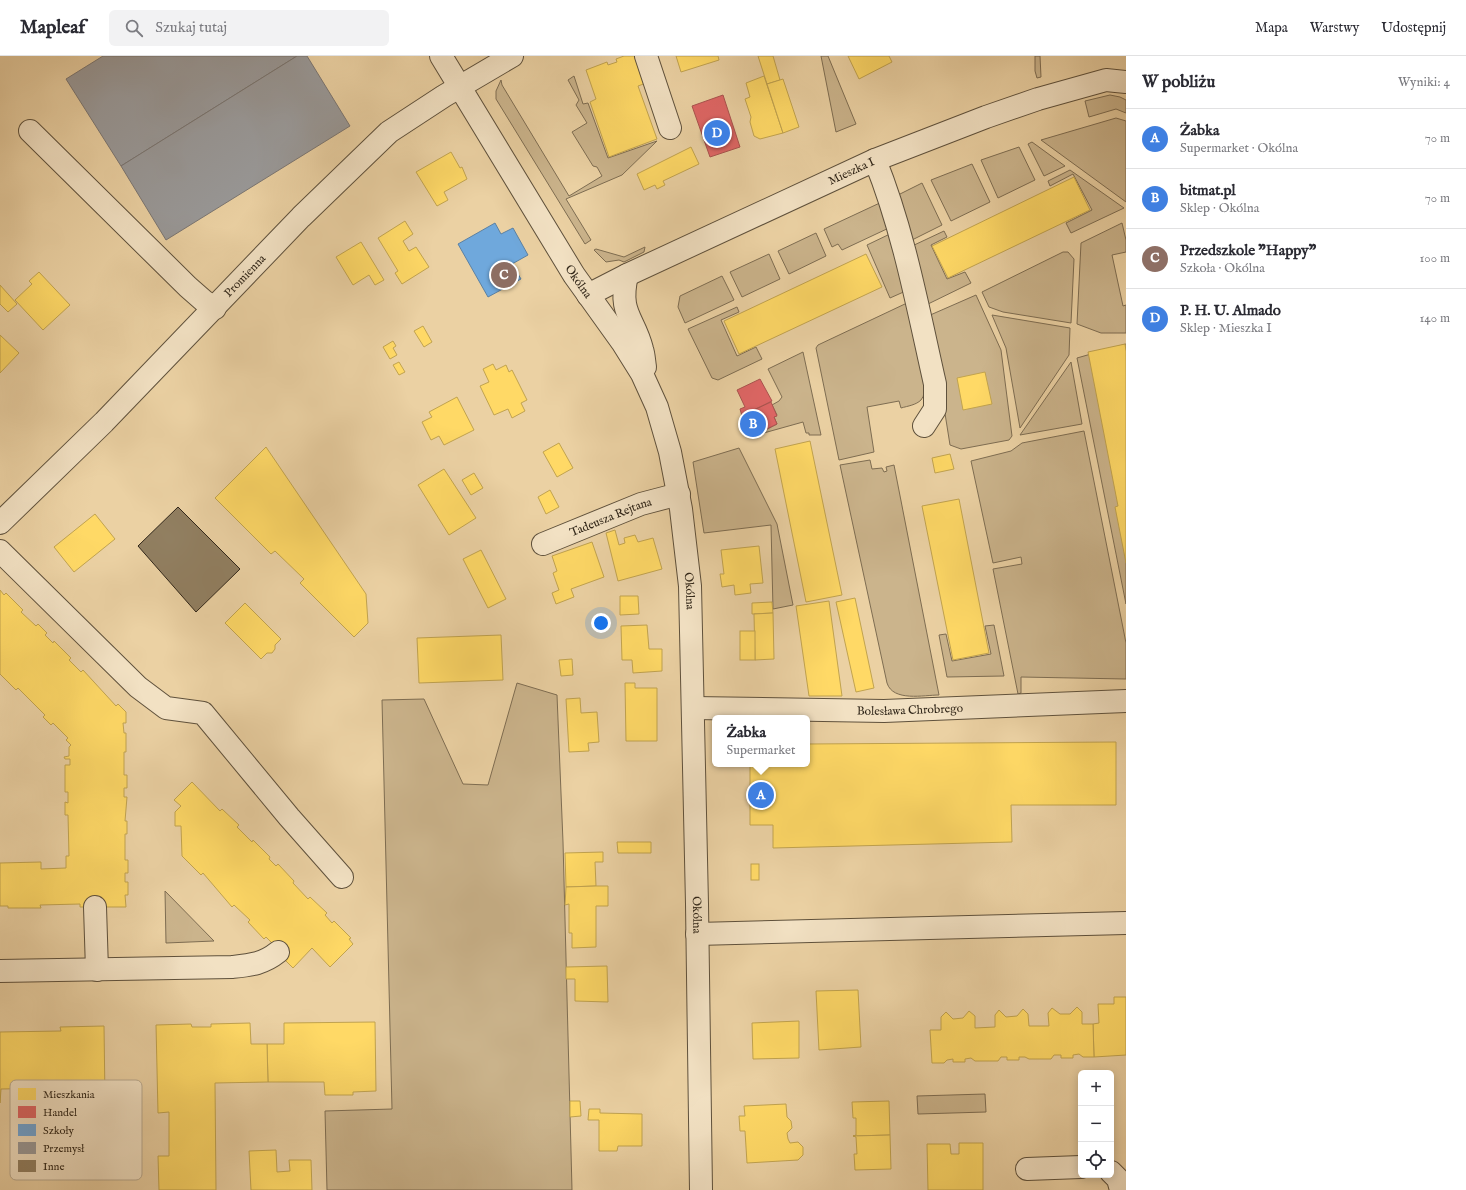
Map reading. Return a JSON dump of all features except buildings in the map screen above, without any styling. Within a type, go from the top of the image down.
[{"type":"street","name":"Okólna","points":[[441,56],[563,257],[588,295],[626,347],[648,386],[662,421],[679,494],[687,546],[690,586],[701,1190]]},
{"type":"street","name":"Promienna","points":[[0,523],[104,422],[301,217],[389,132],[460,86],[512,56]]},
{"type":"street","points":[[646,56],[670,128]]},
{"type":"street","name":"Mieszka I","points":[[588,295],[627,275],[875,160],[986,117],[1038,99],[1106,80],[1126,82]]},
{"type":"street","points":[[30,131],[188,287],[204,301],[215,308]]},
{"type":"street","points":[[875,160],[888,194],[898,227],[935,384],[935,409],[924,426]]},
{"type":"street","points":[[627,275],[623,289],[624,300],[627,313],[642,348],[648,386]]},
{"type":"street","name":"Tadeusza Rejtana","points":[[543,544],[640,504],[679,494]]},
{"type":"street","points":[[0,551],[138,687],[166,708],[203,713],[289,817],[342,877]]},
{"type":"street","name":"Bolesława Chrobrego","points":[[693,708],[884,711],[1126,701]]},
{"type":"street","points":[[95,907],[97,970]]},
{"type":"street","points":[[697,934],[1126,923]]},
{"type":"street","points":[[0,971],[97,970],[256,965],[267,961],[278,952]]},
{"type":"street","points":[[1027,1169],[1078,1167]]},
{"type":"street","points":[[1114,1175],[1118,1179],[1121,1190]]},
{"type":"shaded area","points":[[821,56],[828,56],[856,124],[836,132]]},
{"type":"shaded area","points":[[1035,56],[1040,56],[1041,77],[1037,78],[1035,71]]},
{"type":"shaded area","points":[[574,76],[583,104],[588,103],[608,158],[657,141],[622,175],[566,199],[591,240],[585,244],[496,99],[496,91],[501,80],[502,85],[569,196],[602,176],[597,167],[593,166],[572,132],[587,123],[576,105],[579,100],[568,80]]},
{"type":"shaded area","points":[[1110,95],[1126,100],[1126,113],[1116,109],[1089,117],[1085,101]]},
{"type":"shaded area","points":[[1116,118],[1126,121],[1126,202],[1041,140]]},
{"type":"shaded area","points":[[1032,142],[1065,166],[1044,176],[1028,144]]},
{"type":"shaded area","points":[[1019,147],[1035,180],[998,198],[981,160]]},
{"type":"shaded area","points":[[972,164],[990,202],[951,221],[931,180]]},
{"type":"shaded area","points":[[1070,170],[1124,208],[1071,233],[1066,223],[1092,210],[1073,174],[1050,186],[1048,181]]},
{"type":"shaded area","points":[[922,183],[942,225],[908,242],[896,196]]},
{"type":"shaded area","points":[[884,201],[891,227],[842,250],[838,244],[832,247],[824,229]]},
{"type":"shaded area","points":[[1122,223],[1126,240],[1126,252],[1112,255],[1123,306],[1126,305],[1126,333],[1101,333],[1077,324],[1081,243]]},
{"type":"shaded area","points":[[944,231],[947,237],[931,245],[947,279],[965,272],[971,283],[926,305],[910,247]]},
{"type":"shaded area","points":[[816,233],[826,256],[789,274],[778,251]]},
{"type":"shaded area","points":[[892,233],[908,290],[890,298],[867,245]]},
{"type":"shaded area","points":[[645,247],[644,252],[624,262],[619,260],[606,262],[594,250],[596,249],[624,257]]},
{"type":"shaded area","points":[[1063,252],[1068,252],[1074,259],[1071,323],[1003,312],[989,307],[982,292]]},
{"type":"shaded area","points":[[769,254],[780,279],[742,297],[730,272]]},
{"type":"shaded area","points":[[722,276],[734,300],[685,323],[678,307],[680,296]]},
{"type":"shaded area","points":[[976,295],[1001,350],[1012,436],[1009,440],[961,449],[950,445],[933,338],[928,316]]},
{"type":"shaded area","points":[[907,303],[924,368],[924,392],[921,400],[912,405],[901,408],[899,401],[867,407],[874,452],[839,460],[816,348],[818,345]]},
{"type":"shaded area","points":[[737,307],[739,312],[721,320],[737,356],[756,347],[762,359],[718,380],[712,378],[688,329]]},
{"type":"shaded area","points":[[992,315],[1070,328],[1069,355],[1020,428],[1006,348]]},
{"type":"shaded area","points":[[1126,344],[1126,604],[1077,358]]},
{"type":"shaded area","points":[[803,352],[821,435],[809,435],[809,433],[806,433],[803,422],[753,436],[777,424],[774,417],[777,415],[772,405],[779,401],[782,397],[768,369]]},
{"type":"shaded area","points":[[1071,362],[1082,424],[1020,435]]},
{"type":"shaded area","points":[[1084,431],[1126,643],[1126,679],[1021,677],[1021,693],[1018,694],[993,569],[1022,564],[1021,557],[993,563],[971,461],[1011,451],[1022,443]]},
{"type":"shaded area","points":[[739,448],[777,524],[793,605],[773,609],[771,525],[704,533],[693,462]]},
{"type":"shaded area","points":[[870,460],[872,469],[882,468],[884,472],[887,471],[886,467],[894,465],[939,695],[902,695],[890,689],[887,683],[840,465]]},
{"type":"shaded area","points":[[994,625],[1004,676],[947,677],[939,635],[946,634],[952,661],[991,654],[985,626]]},
{"type":"shaded area","points":[[517,683],[557,695],[563,842],[572,1190],[327,1190],[325,1111],[392,1109],[382,700],[424,699],[463,784],[488,785]]},
{"type":"shaded area","points":[[165,891],[214,941],[166,943]]},
{"type":"shaded area","points":[[985,1094],[986,1112],[918,1114],[917,1096]]},
{"type":"place","name":"P. H. U. Almado","points":[[717,133]]},
{"type":"place","name":"Przedszkole \"Happy\"","points":[[504,275]]},
{"type":"place","name":"bitmat.pl","points":[[753,424]]},
{"type":"place","name":"Żabka","points":[[761,795]]}]
